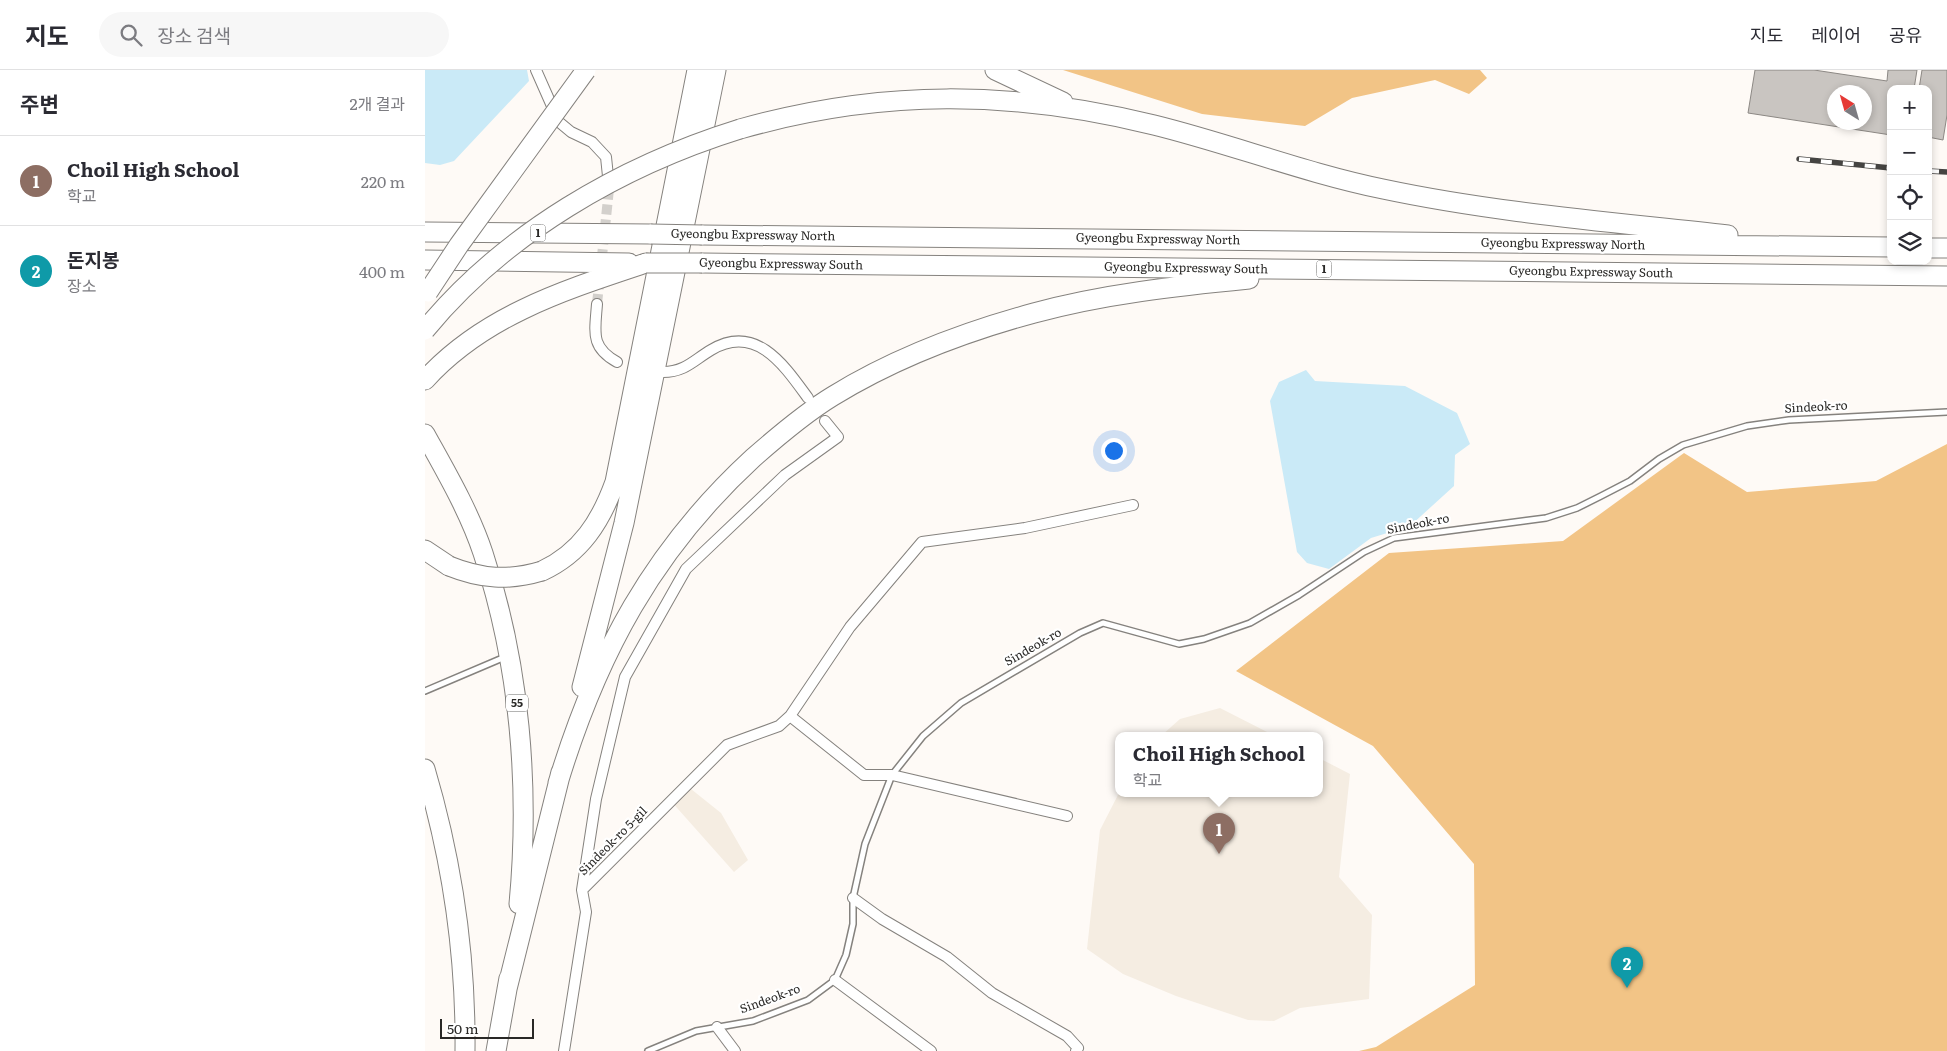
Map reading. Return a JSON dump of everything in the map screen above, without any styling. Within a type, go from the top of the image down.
[{"type":"highway","points":[[427,295],[459,245],[586,70]]},
{"type":"highway","points":[[425,550],[449,566],[475,575],[498,579],[517,578],[543,571],[566,557],[586,538],[605,509],[615,482],[697,70]]},
{"type":"highway","points":[[507,989],[624,523],[715,70]]},
{"type":"highway","points":[[995,70],[1063,102],[1186,134],[1317,173],[1417,196],[1488,208],[1829,247]]},
{"type":"highway","points":[[425,330],[477,275],[525,237],[576,203],[676,152],[740,130],[836,107],[926,98],[997,101],[1117,117]]},
{"type":"highway","name":"Gyeongbu Expressway North","points":[[425,232],[1887,247]]},
{"type":"highway","points":[[1932,248],[1947,248]]},
{"type":"highway","name":"Gyeongbu Expressway South","points":[[425,260],[1947,276]]},
{"type":"highway","points":[[425,380],[442,362],[479,333],[513,313],[562,292],[645,263]]},
{"type":"highway","points":[[558,783],[577,723],[599,670],[633,606],[674,543],[692,519],[737,473],[786,430],[831,397],[921,352],[973,332],[1036,312],[1106,297],[1187,285],[1362,270]]},
{"type":"highway","name":"55","points":[[425,434],[465,508],[482,552],[500,612],[515,684],[521,755],[523,852],[507,989],[496,1051]]},
{"type":"highway","points":[[425,769],[434,800],[455,906],[465,994],[465,1051]]},
{"type":"street","points":[[536,70],[559,122],[571,132],[592,142],[606,157],[609,189]]},
{"type":"street","points":[[597,304],[596,343],[600,351],[617,362]]},
{"type":"street","points":[[663,372],[683,369],[727,343],[741,341],[758,346],[770,353],[786,369],[808,398]]},
{"type":"street","points":[[582,890],[596,799],[625,678],[686,569],[785,475],[838,437],[825,420]]},
{"type":"street","points":[[1067,816],[892,775],[864,775],[790,716],[850,627],[922,542],[1025,528],[1133,504]]},
{"type":"street","name":"Sindeok-ro 5-gil","points":[[564,1051],[586,912],[582,890],[727,745],[779,726],[790,716]]},
{"type":"street","points":[[853,898],[882,920],[947,957],[992,993],[1067,1036],[1078,1050]]},
{"type":"street","points":[[835,980],[931,1051]]},
{"type":"street","points":[[717,1027],[735,1051]]},
{"type":"lane","name":"Sindeok-ro","points":[[648,1051],[696,1031],[753,1021],[808,1000],[835,980],[846,955],[853,924],[853,898],[865,844],[892,775],[923,736],[961,703],[1103,622],[1179,644],[1204,639],[1250,623],[1299,594],[1363,552],[1394,538],[1546,518],[1577,508],[1601,496],[1629,481],[1659,459],[1683,445],[1747,426],[1789,420],[1947,412]]},
{"type":"lane","points":[[425,691],[509,656]]},
{"type":"shaded area","points":[[1063,70],[1480,70],[1487,78],[1469,94],[1435,80],[1352,98],[1305,126],[1202,114]]},
{"type":"shaded area","points":[[1947,444],[1947,1051],[1359,1051],[1376,1047],[1475,985],[1474,864],[1373,746],[1236,671],[1389,553],[1563,541],[1684,453],[1747,492],[1876,481]]},
{"type":"shaded area","points":[[1220,708],[1267,732],[1165,732],[1180,719]]},
{"type":"shaded area","points":[[1323,760],[1350,774],[1339,877],[1372,915],[1369,999],[1300,1008],[1274,1021],[1248,1020],[1176,996],[1123,974],[1087,949],[1100,830],[1117,797],[1323,797]]},
{"type":"shaded area","points":[[686,785],[721,813],[748,860],[734,872],[670,800]]},
{"type":"water","points":[[425,70],[527,70],[529,81],[454,161],[440,165],[425,163]]},
{"type":"water","points":[[1306,370],[1315,381],[1405,386],[1457,413],[1470,444],[1455,455],[1454,486],[1410,526],[1371,538],[1329,569],[1307,563],[1297,552],[1270,401],[1279,382]]},
{"type":"building","points":[[1755,70],[1814,70],[1887,81],[1888,70],[1917,70],[1915,85],[1887,85],[1887,134],[1858,130],[1872,130],[1872,85],[1827,85],[1827,125],[1748,113]]},
{"type":"building","points":[[1922,70],[1947,70],[1947,115],[1943,140],[1932,138],[1932,85],[1920,85]]},
{"type":"tunnel","points":[[597,304],[609,189]]},
{"type":"railway","points":[[1799,159],[1887,168]]},
{"type":"railway","points":[[1932,171],[1947,172]]},
{"type":"place","name":"Choil High School","points":[[1219,854]]},
{"type":"place","name":"돈지봉","points":[[1627,988]]}]
